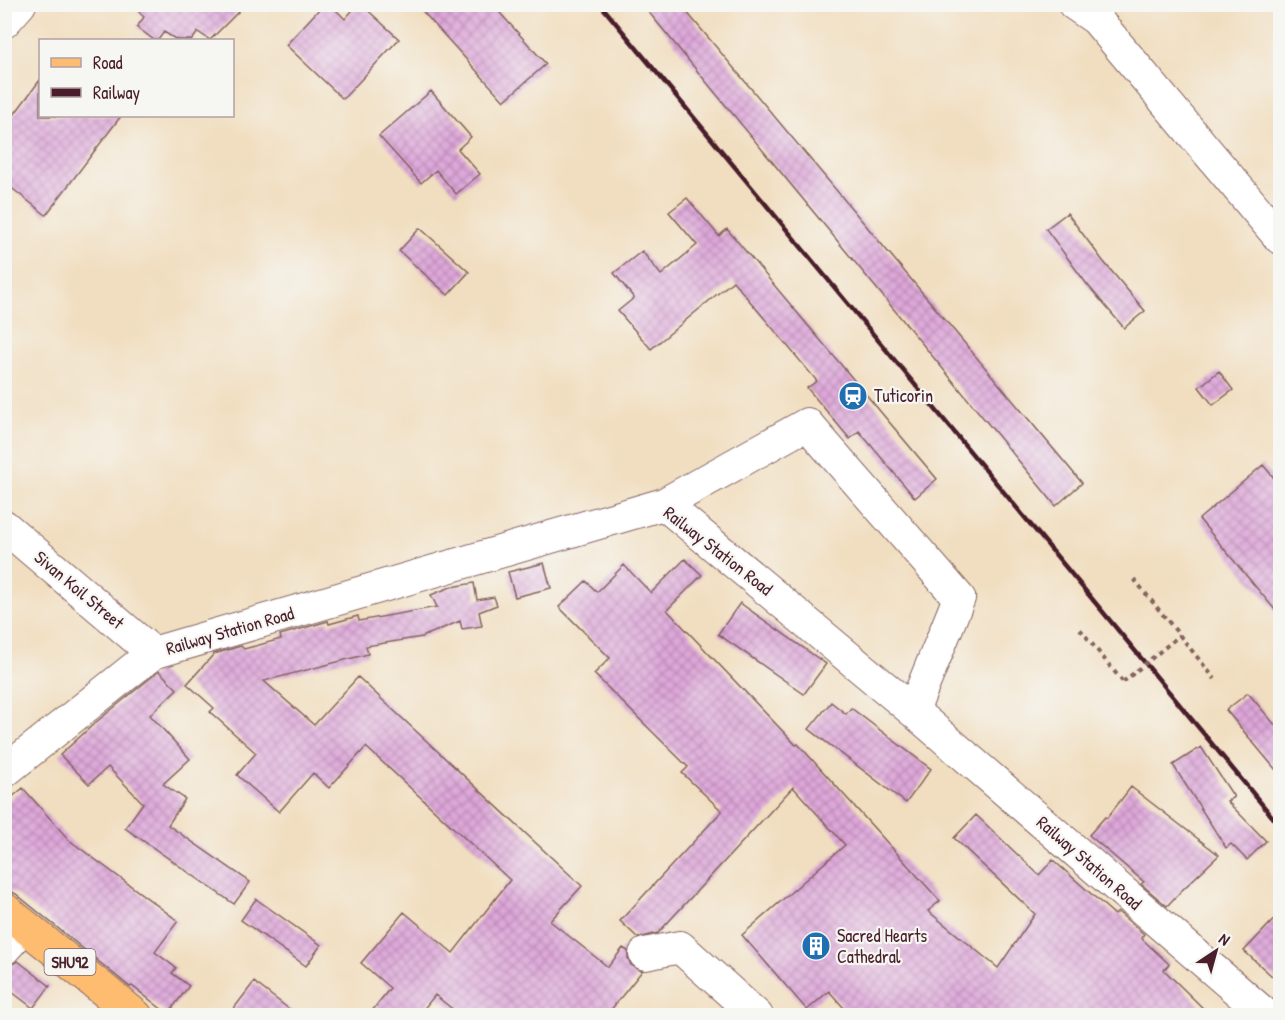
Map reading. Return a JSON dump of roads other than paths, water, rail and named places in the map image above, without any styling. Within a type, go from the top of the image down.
[{"type":"main road","name":"SHU92","points":[[11,928],[136,1016]]},
{"type":"street","points":[[4,22],[20,4]]},
{"type":"street","points":[[1074,4],[1096,19],[1281,238]]},
{"type":"street","points":[[664,504],[807,424],[959,598],[913,711]]},
{"type":"street","name":"Railway Station Road","points":[[4,772],[153,653],[664,504],[913,711],[1267,1016]]},
{"type":"street","name":"Sivan Koil Street","points":[[4,526],[153,653]]},
{"type":"street","points":[[645,954],[680,947],[757,1016]]},
{"type":"railway","points":[[600,4],[1280,826]]},
{"type":"place","name":"Tuticorin","points":[[853,396]]},
{"type":"place","name":"Sacred Hearts Cathedral","points":[[816,946]]}]
